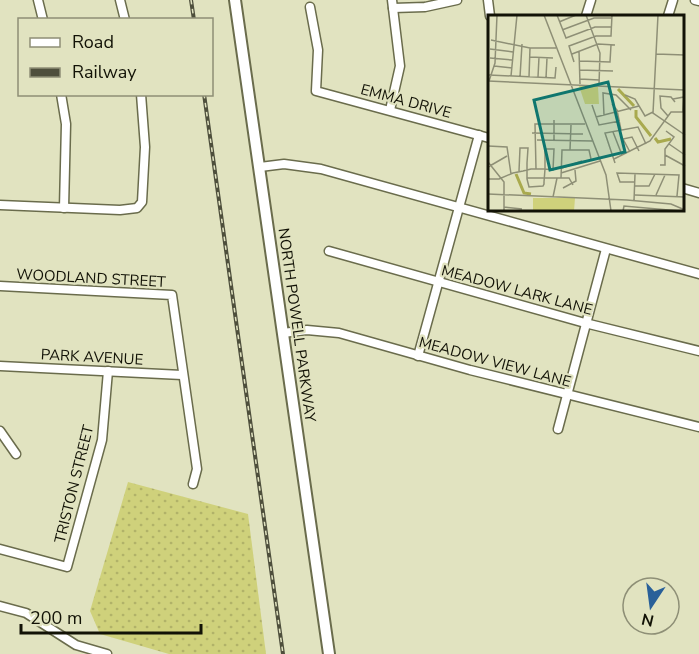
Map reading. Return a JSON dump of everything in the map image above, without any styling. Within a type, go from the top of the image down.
[{"type":"main road","name":"NORTH POWELL PARKWAY","points":[[235,0],[329,654]]},
{"type":"street","points":[[38,0],[42,18]]},
{"type":"street","points":[[120,0],[124,18]]},
{"type":"street","points":[[390,110],[400,66],[393,4],[425,7],[457,0]]},
{"type":"street","points":[[488,0],[490,15]]},
{"type":"street","points":[[586,15],[591,0]]},
{"type":"street","points":[[668,15],[673,0]]},
{"type":"street","name":"EMMA DRIVE","points":[[310,7],[318,50],[316,91],[488,138]]},
{"type":"street","points":[[61,96],[66,124],[64,208]]},
{"type":"street","points":[[0,205],[120,210],[133,209],[140,205],[145,147],[141,96]]},
{"type":"street","points":[[418,356],[479,135]]},
{"type":"street","points":[[260,167],[301,165],[699,274]]},
{"type":"street","points":[[684,189],[699,193]]},
{"type":"street","points":[[558,429],[606,249]]},
{"type":"street","name":"MEADOW LARK LANE","points":[[329,252],[585,323],[699,351]]},
{"type":"street","name":"WOODLAND STREET","points":[[0,286],[172,296],[183,375]]},
{"type":"street","name":"MEADOW VIEW LANE","points":[[283,333],[323,331],[699,427]]},
{"type":"street","name":"PARK AVENUE","points":[[0,366],[183,375]]},
{"type":"street","name":"TRISTON STREET","points":[[0,551],[67,567],[99,452],[108,371]]},
{"type":"street","points":[[183,375],[197,469],[193,484]]},
{"type":"street","points":[[0,431],[16,454]]},
{"type":"street","points":[[0,606],[26,613],[76,645],[93,652],[107,654]]},
{"type":"green space","points":[[128,482],[248,514],[266,654],[169,654],[100,634],[90,611]]},
{"type":"railway","points":[[191,0],[194,18]]},
{"type":"railway","points":[[204,96],[283,654]]}]
